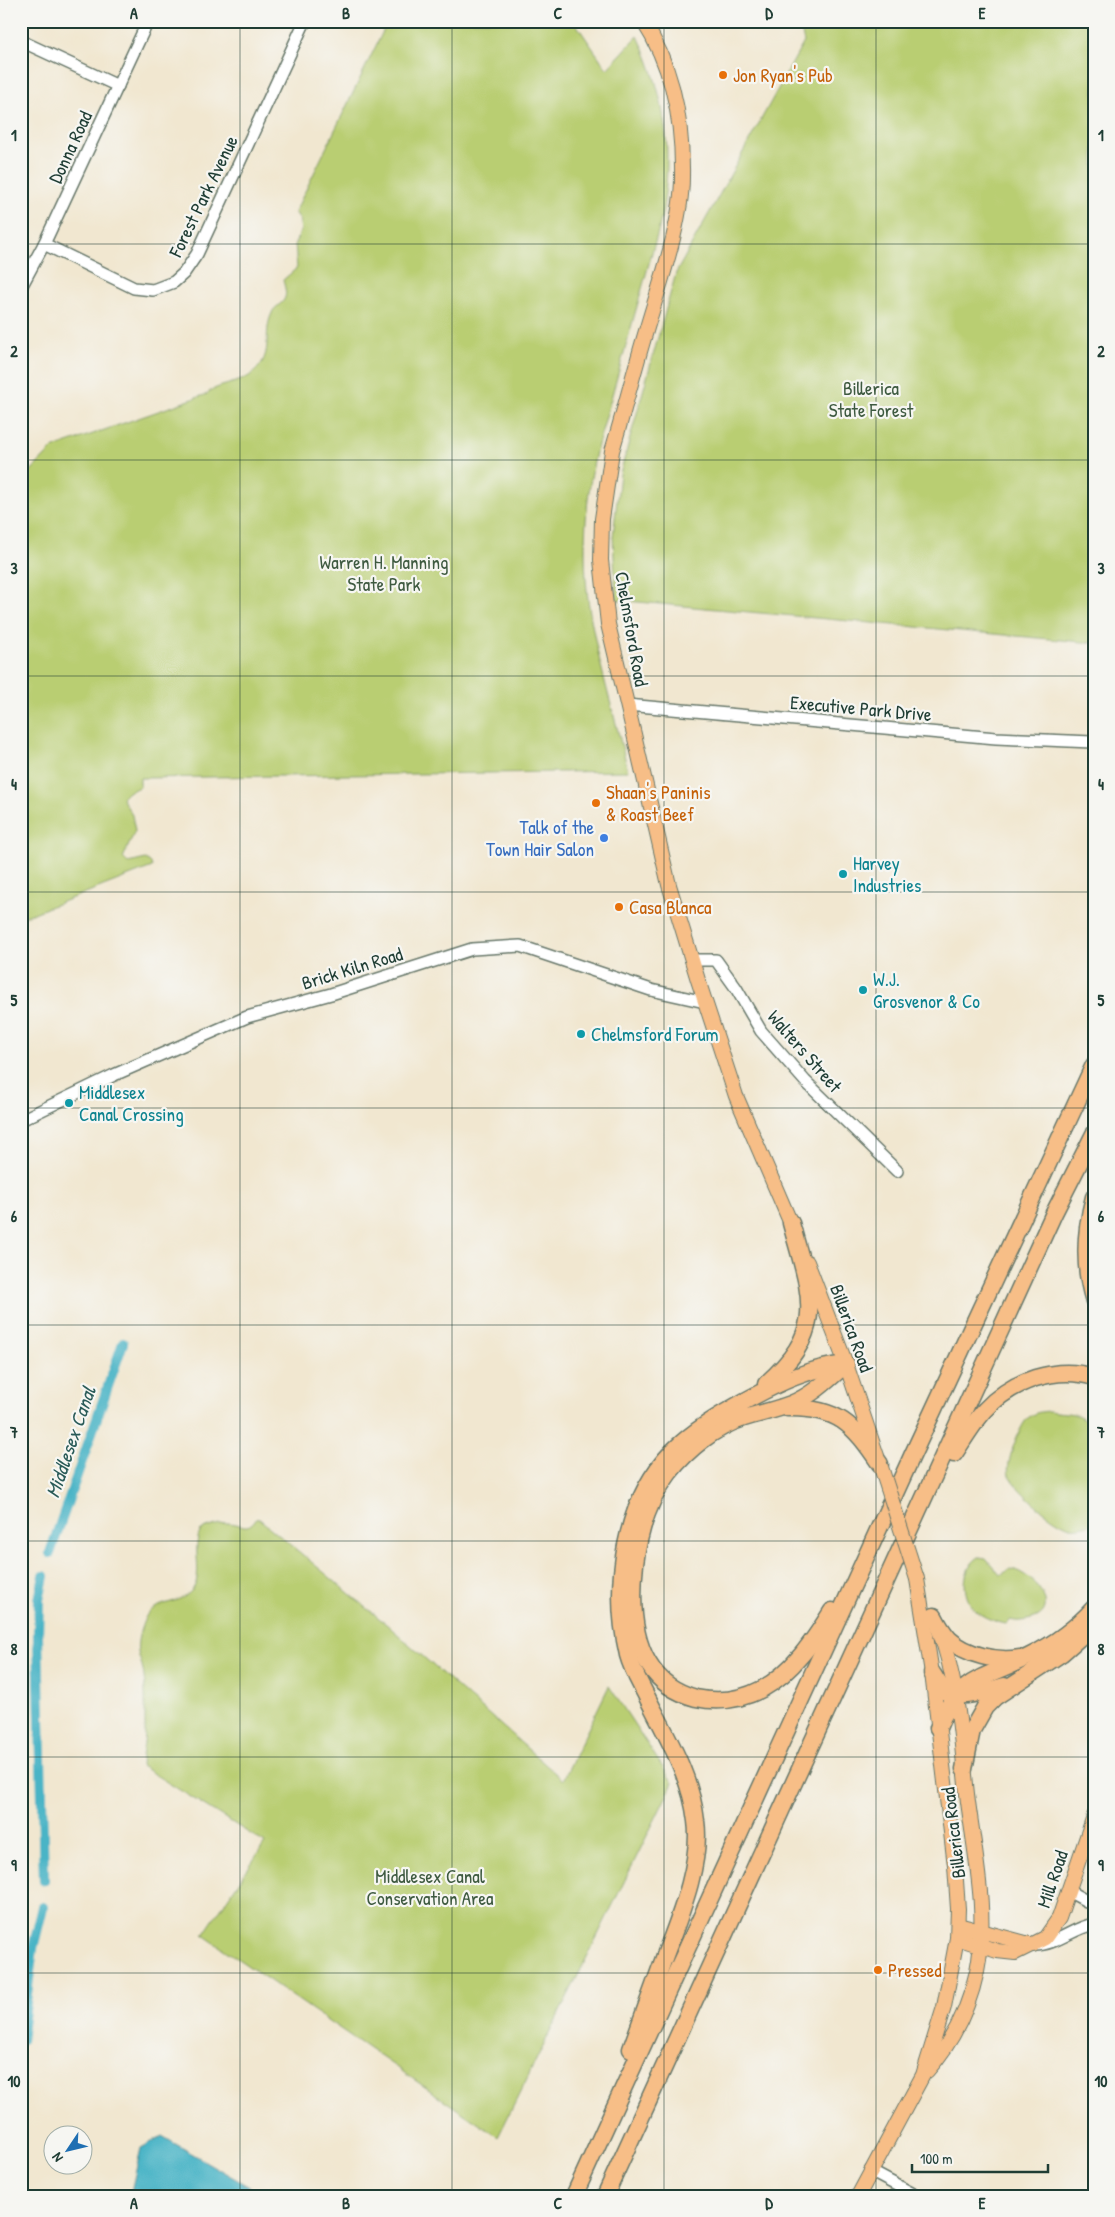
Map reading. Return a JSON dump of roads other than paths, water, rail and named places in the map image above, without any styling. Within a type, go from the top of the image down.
[{"type":"highway","points":[[574,2196],[1094,1065]]},
{"type":"highway","points":[[605,2196],[1054,1213],[1094,1134]]},
{"type":"highway","points":[[1094,1197],[1087,1229],[1086,1259],[1094,1301]]},
{"type":"highway","points":[[752,1397],[790,1361],[803,1341],[807,1329],[809,1296],[791,1223]]},
{"type":"highway","points":[[846,1364],[811,1393],[777,1408],[739,1420],[702,1440],[668,1474],[653,1500],[642,1527],[634,1574],[636,1627],[639,1643],[646,1660],[661,1680],[671,1688],[685,1695],[710,1701],[738,1699],[762,1689],[786,1672],[812,1642],[865,1561]]},
{"type":"highway","points":[[584,2174],[679,1919],[693,1868],[696,1844],[697,1822],[685,1775],[639,1682],[629,1656],[622,1600],[626,1544],[633,1518],[643,1493],[672,1452],[703,1426],[752,1397],[797,1375],[822,1366],[846,1364]]},
{"type":"highway","points":[[917,1516],[972,1425],[986,1409],[1003,1395],[1029,1380],[1046,1374],[1071,1372],[1094,1377]]},
{"type":"highway","points":[[777,1408],[813,1409],[834,1415],[858,1434],[880,1464]]},
{"type":"highway","points":[[938,1728],[944,1712],[955,1695],[979,1678],[1029,1657],[1074,1628],[1094,1608]]},
{"type":"highway","points":[[934,1616],[950,1640],[961,1648],[999,1658],[1029,1657]]},
{"type":"highway","points":[[964,1769],[967,1748],[978,1718],[994,1697],[1062,1653],[1094,1625]]},
{"type":"highway","points":[[932,1673],[944,1690],[955,1695],[988,1691],[1022,1678]]},
{"type":"main road","name":"Chelmsford Road","points":[[643,21],[659,50],[672,84],[680,130],[682,178],[676,222],[612,451],[602,519],[601,560],[606,614],[669,885],[736,1096]]},
{"type":"main road","name":"Billerica Road","points":[[736,1096],[823,1299],[917,1578],[934,1616],[948,1658],[955,1695],[980,1896],[981,1931],[976,1973],[959,2024],[944,2051],[923,2075]]},
{"type":"main road","name":"Billerica Road","points":[[858,2196],[923,2075],[944,2007],[957,1931],[957,1890],[932,1673],[917,1578]]},
{"type":"main road","name":"Mill Road","points":[[957,1931],[980,1946],[998,1952],[1015,1953],[1045,1938],[1055,1926],[1094,1816]]},
{"type":"main road","points":[[957,1931],[981,1931],[1033,1945]]},
{"type":"street","name":"Donna Road","points":[[21,287],[44,244],[148,21]]},
{"type":"street","name":"Forest Park Avenue","points":[[44,244],[134,288],[153,290],[174,282],[184,274],[197,254],[306,21]]},
{"type":"street","points":[[21,41],[118,86]]},
{"type":"street","name":"Executive Park Drive","points":[[627,705],[996,738],[1092,742]]},
{"type":"street","name":"Brick Kiln Road","points":[[21,1120],[114,1075],[248,1017],[331,994],[472,949],[520,946],[651,990],[706,1002]]},
{"type":"street","name":"Walters Street","points":[[692,960],[716,960],[736,988],[761,1032],[805,1081],[897,1171]]},
{"type":"street","points":[[1068,1890],[1094,1906]]},
{"type":"street","points":[[1033,1945],[1050,1943],[1077,1929],[1094,1924]]},
{"type":"street","points":[[870,2171],[917,2196]]},
{"type":"water","points":[[162,2136],[265,2196],[130,2196],[141,2148]]},
{"type":"waterway","name":"Middlesex Canal","points":[[50,1553],[123,1343]]},
{"type":"waterway","name":"Middlesex Canal","points":[[44,1576],[39,1600],[38,1636],[44,1880]]},
{"type":"waterway","name":"Middlesex Canal","points":[[21,2040],[33,1948],[43,1907]]},
{"type":"place","name":"Jon Ryan's Pub","points":[[723,75]]},
{"type":"place","name":"Shaan's Paninis & Roast Beef","points":[[596,803]]},
{"type":"place","name":"Talk of the Town Hair Salon","points":[[604,838]]},
{"type":"place","name":"Harvey Industries","points":[[843,874]]},
{"type":"place","name":"Casa Blanca","points":[[619,907]]},
{"type":"place","name":"W.J. Grosvenor & Co","points":[[863,990]]},
{"type":"place","name":"Chelmsford Forum","points":[[581,1034]]},
{"type":"place","name":"Middlesex Canal Crossing","points":[[69,1103]]},
{"type":"place","name":"Pressed","points":[[878,1970]]},
{"type":"park label","name":"Billerica State Forest","points":[[871,399]]},
{"type":"park label","name":"Warren H. Manning State Park","points":[[384,573]]},
{"type":"park label","name":"Middlesex Canal Conservation Area","points":[[430,1887]]}]
